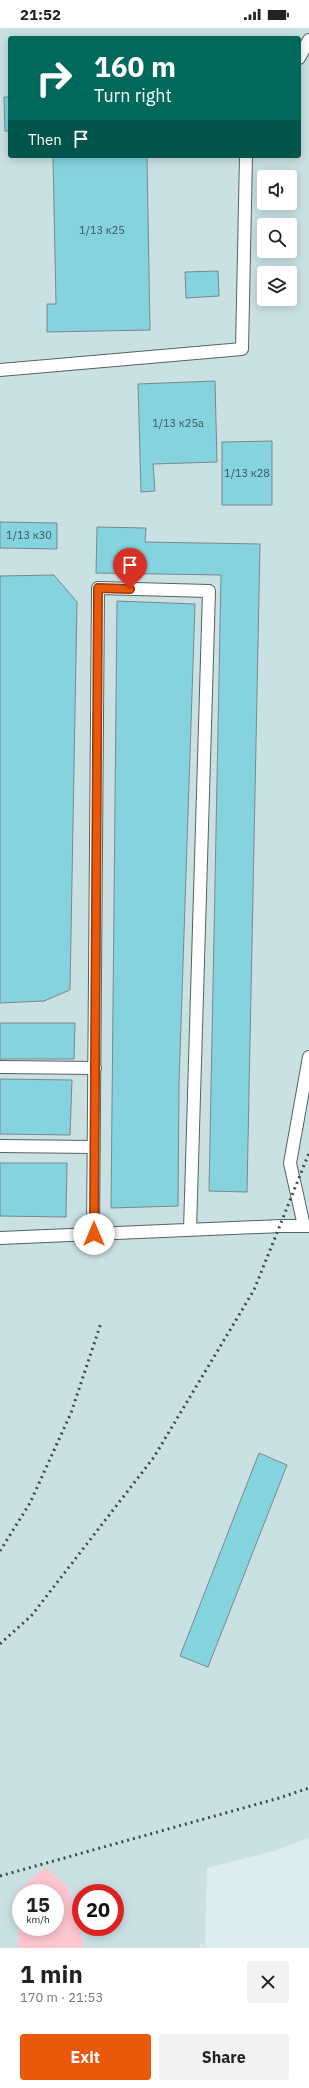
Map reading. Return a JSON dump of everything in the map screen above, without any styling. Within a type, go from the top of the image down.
[{"type":"lane","points":[[301,54],[309,40]]},
{"type":"lane","points":[[0,370],[242,349],[246,158]]},
{"type":"lane","points":[[94,1234],[98,588],[209,591],[190,1230]]},
{"type":"lane","points":[[0,1238],[307,1226],[290,1163],[309,1057]]},
{"type":"lane","points":[[0,1067],[95,1068]]},
{"type":"lane","points":[[0,1146],[94,1147]]},
{"type":"shaded area","points":[[0,28],[309,28],[309,1838],[277,1850],[207,1868],[205,1946],[200,1943],[200,1948],[84,1948],[81,1936],[124,1936],[124,1884],[72,1884],[72,1902],[68,1887],[64,1887],[64,1884],[12,1884],[12,1936],[18,1936],[18,1948],[0,1948]]},
{"type":"shaded area","points":[[45,1867],[68,1887],[72,1902],[72,1936],[81,1936],[84,1948],[18,1948],[18,1936],[64,1936],[64,1884],[26,1884]]},
{"type":"building","points":[[4,97],[8,97],[8,131],[5,131]]},
{"type":"building","points":[[53,158],[147,158],[150,330],[47,332],[47,304],[56,304]]},
{"type":"building","points":[[218,271],[219,296],[186,298],[185,272]]},
{"type":"building","points":[[215,381],[217,462],[153,464],[155,491],[141,492],[138,384]]},
{"type":"building","points":[[272,441],[272,505],[222,505],[222,442]]},
{"type":"building","points":[[0,522],[57,523],[57,549],[0,548]]},
{"type":"building","points":[[97,527],[146,528],[145,542],[260,544],[247,1192],[209,1191],[221,575],[96,573]]},
{"type":"building","points":[[54,575],[77,602],[70,990],[44,1001],[0,1003],[0,576]]},
{"type":"building","points":[[117,601],[195,604],[179,1084],[178,1206],[111,1208]]},
{"type":"building","points":[[0,1023],[75,1023],[74,1059],[0,1059]]},
{"type":"building","points":[[0,1079],[72,1080],[70,1135],[0,1134]]},
{"type":"building","points":[[0,1163],[67,1163],[66,1217],[0,1216]]},
{"type":"building","points":[[259,1453],[287,1465],[208,1667],[180,1656]]},
{"type":"railway","points":[[0,1644],[32,1615],[154,1457],[254,1290],[309,1153]]},
{"type":"railway","points":[[0,1551],[30,1503],[71,1413],[101,1323]]},
{"type":"railway","points":[[0,1876],[279,1798],[309,1788]]},
{"type":"route","points":[[94,1234],[98,588],[130,589]]}]
